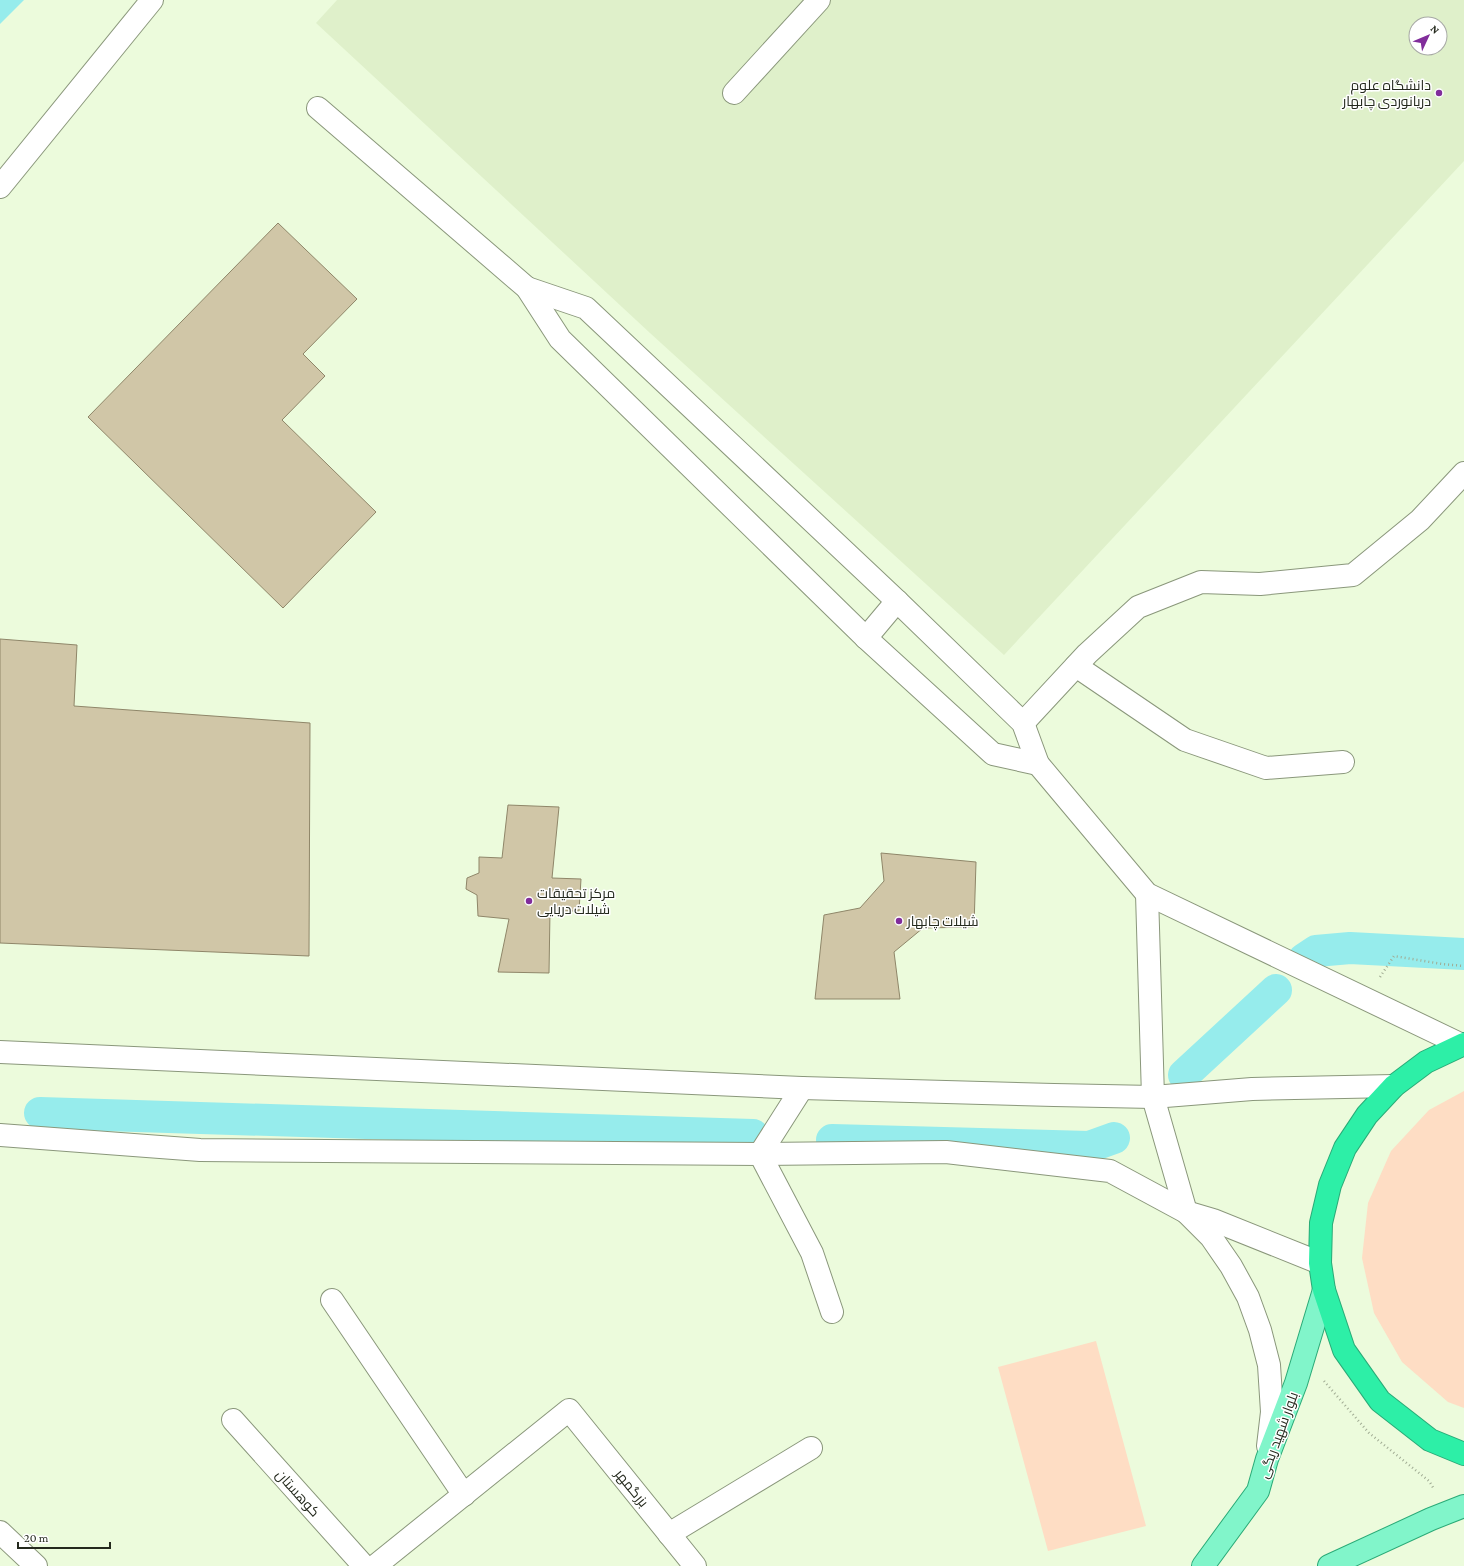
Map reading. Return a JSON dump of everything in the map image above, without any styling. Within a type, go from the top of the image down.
[{"type":"highway","points":[[1463,1045],[1426,1062],[1394,1086],[1367,1115],[1345,1148],[1330,1184],[1322,1223],[1320,1263],[1324,1290],[1344,1350],[1380,1401],[1430,1440],[1464,1454]]},
{"type":"main road","name":"بلوار شهید ریگی","points":[[1203,1566],[1258,1491],[1267,1459],[1300,1370],[1324,1290]]},
{"type":"main road","points":[[1330,1566],[1456,1509]]},
{"type":"street","points":[[0,187],[152,0]]},
{"type":"street","points":[[734,93],[819,0]]},
{"type":"street","points":[[318,108],[527,288],[560,339],[866,638],[993,754],[1038,764]]},
{"type":"street","points":[[527,288],[586,308],[1023,723],[1038,764],[1147,894],[1463,1045]]},
{"type":"street","points":[[1023,723],[1076,666],[1138,607],[1201,582],[1260,584],[1353,575],[1420,520],[1464,473]]},
{"type":"street","points":[[866,638],[897,602]]},
{"type":"street","points":[[1076,666],[1185,740],[1266,768],[1343,762]]},
{"type":"street","points":[[1147,894],[1153,1097],[1186,1212],[1211,1237],[1231,1266],[1248,1297],[1260,1330],[1269,1365],[1272,1412],[1267,1459]]},
{"type":"street","points":[[0,1052],[802,1088],[1153,1097],[1252,1089],[1394,1086]]},
{"type":"street","points":[[760,1154],[802,1088]]},
{"type":"street","points":[[0,1135],[200,1150],[760,1154],[946,1152],[1110,1171],[1186,1212],[1214,1220],[1320,1263]]},
{"type":"street","points":[[760,1154],[812,1253],[832,1312]]},
{"type":"street","points":[[332,1300],[464,1495],[375,1566]]},
{"type":"street","name":"بزرگمهر","points":[[464,1495],[569,1410],[695,1566]]},
{"type":"street","name":"کوهستان","points":[[233,1420],[364,1566]]},
{"type":"street","points":[[669,1534],[811,1448]]},
{"type":"street","points":[[0,1532],[36,1566]]},
{"type":"path","points":[[1367,1000],[1394,956],[1464,966]]},
{"type":"path","points":[[1300,1370],[1324,1380],[1369,1433],[1429,1481],[1456,1509]]},
{"type":"shaded area","points":[[337,0],[1464,0],[1464,161],[1004,655],[650,333],[316,23]]},
{"type":"shaded area","points":[[1464,1091],[1464,1408],[1448,1402],[1402,1362],[1374,1313],[1362,1258],[1368,1203],[1391,1151],[1429,1110]]},
{"type":"shaded area","points":[[1096,1341],[1146,1526],[1048,1551],[998,1367]]},
{"type":"water","points":[[0,0],[24,0],[0,24]]},
{"type":"building","points":[[278,223],[357,299],[303,354],[325,376],[282,420],[376,512],[283,608],[88,417]]},
{"type":"building","points":[[0,639],[77,645],[74,706],[310,723],[309,956],[0,943]]},
{"type":"building","points":[[508,805],[559,807],[552,878],[581,879],[579,911],[550,911],[549,973],[498,972],[509,919],[478,916],[477,895],[466,889],[467,878],[479,873],[479,857],[502,858]]},
{"type":"building","name":"شیلات چابهار","points":[[881,853],[976,862],[974,927],[923,928],[894,952],[900,999],[815,999],[824,915],[860,908],[884,881]]},
{"type":"waterway","points":[[1304,959],[1316,951],[1350,948],[1464,954]]},
{"type":"waterway","points":[[1184,1075],[1276,990]]},
{"type":"waterway","points":[[40,1113],[753,1135]]},
{"type":"waterway","points":[[832,1140],[1089,1147],[1114,1138]]},
{"type":"place","name":"دانشگاه علوم دریانوردی چابهار","points":[[1439,93]]},
{"type":"place","name":"مرکز تحقیقات شیلات دریایی","points":[[529,901]]},
{"type":"place","name":"شیلات چابهار","points":[[899,921]]}]
